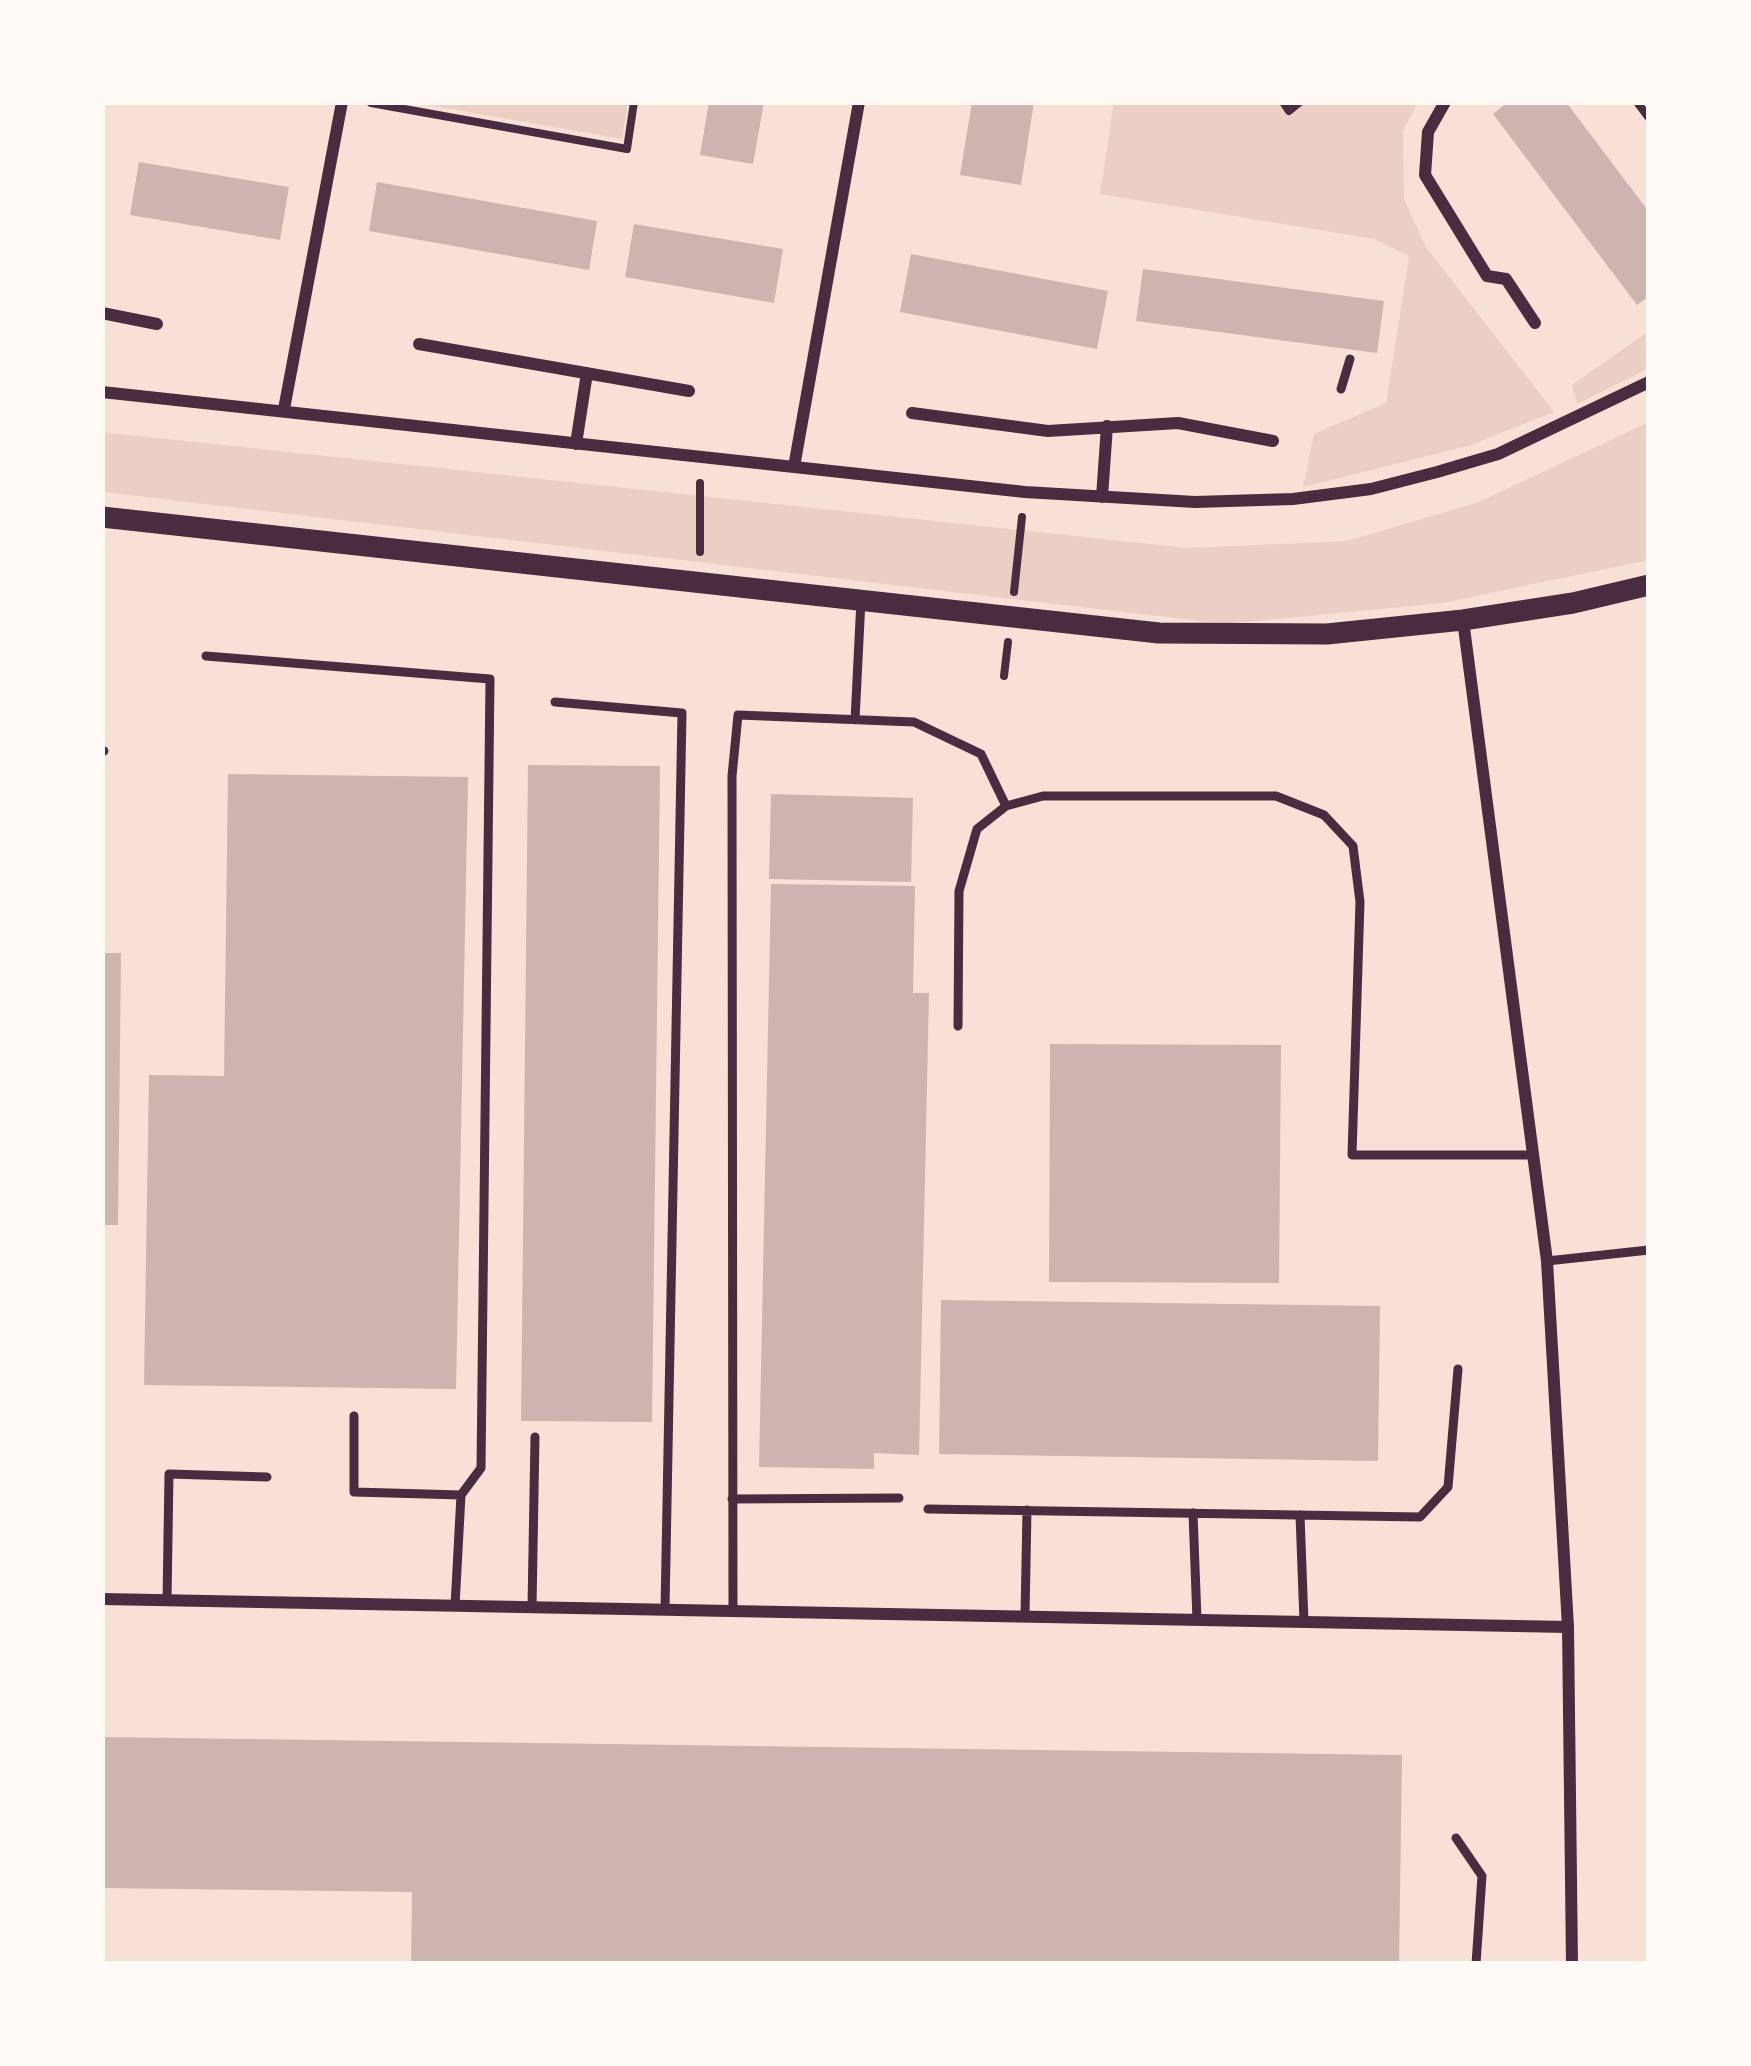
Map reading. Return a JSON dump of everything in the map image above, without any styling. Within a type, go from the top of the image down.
[{"type":"street","points":[[284,409],[342,102]]},
{"type":"street","points":[[794,467],[859,102]]},
{"type":"street","points":[[1445,102],[1428,132],[1425,175],[1487,276],[1506,280],[1534,322]]},
{"type":"street","points":[[102,313],[157,324]]},
{"type":"street","points":[[419,344],[689,391]]},
{"type":"street","points":[[575,444],[587,373]]},
{"type":"street","points":[[102,392],[700,458],[1196,502],[1293,499],[1371,489],[1498,454],[1649,382]]},
{"type":"street","points":[[912,413],[1048,431],[1178,423],[1273,441]]},
{"type":"street","points":[[1102,497],[1107,426]]},
{"type":"street","points":[[102,517],[1159,633],[1328,634],[1462,620],[1573,603],[1649,585]]},
{"type":"street","points":[[1462,620],[1547,1261],[1568,1627],[1572,1964]]},
{"type":"street","points":[[102,1599],[1568,1627]]},
{"type":"lane","points":[[1341,389],[1350,358]]},
{"type":"lane","points":[[855,720],[862,600]]},
{"type":"lane","points":[[206,656],[490,679],[481,1468],[461,1495],[455,1606]]},
{"type":"lane","points":[[554,702],[682,712],[665,1610]]},
{"type":"lane","points":[[733,1611],[731,800],[738,715],[914,722],[981,754],[1006,806]]},
{"type":"lane","points":[[958,1027],[959,891],[976,829],[1006,806],[1043,796],[1276,796],[1324,815],[1352,846],[1360,902],[1352,1156],[1534,1155]]},
{"type":"lane","points":[[1547,1261],[1649,1250]]},
{"type":"lane","points":[[928,1508],[1420,1517],[1448,1487],[1458,1370]]},
{"type":"lane","points":[[354,1416],[354,1492],[461,1495]]},
{"type":"lane","points":[[532,1607],[535,1437]]},
{"type":"lane","points":[[167,1600],[169,1474],[267,1477]]},
{"type":"lane","points":[[732,1499],[899,1498]]},
{"type":"lane","points":[[1025,1616],[1027,1510]]},
{"type":"lane","points":[[1193,1513],[1197,1620]]},
{"type":"lane","points":[[1300,1515],[1304,1622]]},
{"type":"lane","points":[[1456,1838],[1482,1876],[1477,1964]]},
{"type":"path","points":[[371,103],[626,149],[634,102]]},
{"type":"path","points":[[1282,102],[1289,111],[1300,102]]},
{"type":"path","points":[[1637,102],[1649,118]]},
{"type":"path","points":[[700,458],[700,552]]},
{"type":"shaded area","points":[[411,102],[628,102],[622,139]]},
{"type":"shaded area","points":[[1114,102],[1418,102],[1403,131],[1404,199],[1426,247],[1554,412],[1471,445],[1303,487],[1314,434],[1386,403],[1409,256],[1374,239],[1100,194]]},
{"type":"shaded area","points":[[1649,331],[1649,368],[1577,404],[1572,385]]},
{"type":"shaded area","points":[[1649,422],[1649,560],[1443,603],[1225,624],[102,492],[102,432],[1188,548],[1347,541],[1479,502]]},
{"type":"building","points":[[709,102],[764,102],[753,164],[700,155]]},
{"type":"building","points":[[972,102],[1034,102],[1021,185],[960,175]]},
{"type":"building","points":[[1508,102],[1566,102],[1649,212],[1649,296],[1637,305],[1493,114]]},
{"type":"building","points":[[139,162],[289,187],[280,240],[130,215]]},
{"type":"building","points":[[377,182],[597,221],[589,270],[369,231]]},
{"type":"building","points":[[634,224],[783,249],[774,303],[625,277]]},
{"type":"building","points":[[911,254],[1108,291],[1097,349],[900,312]]},
{"type":"building","points":[[1143,269],[1384,301],[1377,353],[1136,321]]},
{"type":"building","points":[[528,765],[660,766],[652,1422],[521,1421]]},
{"type":"building","points":[[228,774],[468,777],[456,1389],[144,1385],[149,1075],[224,1076]]},
{"type":"building","points":[[771,794],[913,798],[911,882],[769,879]]},
{"type":"building","points":[[771,884],[915,886],[913,993],[929,993],[919,1455],[874,1453],[874,1469],[759,1467]]},
{"type":"building","points":[[102,953],[121,953],[118,1225],[102,1225]]},
{"type":"building","points":[[1050,1044],[1281,1045],[1279,1283],[1049,1282]]},
{"type":"building","points":[[941,1300],[1380,1306],[1378,1461],[939,1454]]},
{"type":"building","points":[[102,1737],[1402,1755],[1399,1964],[411,1964],[412,1892],[102,1888]]}]
